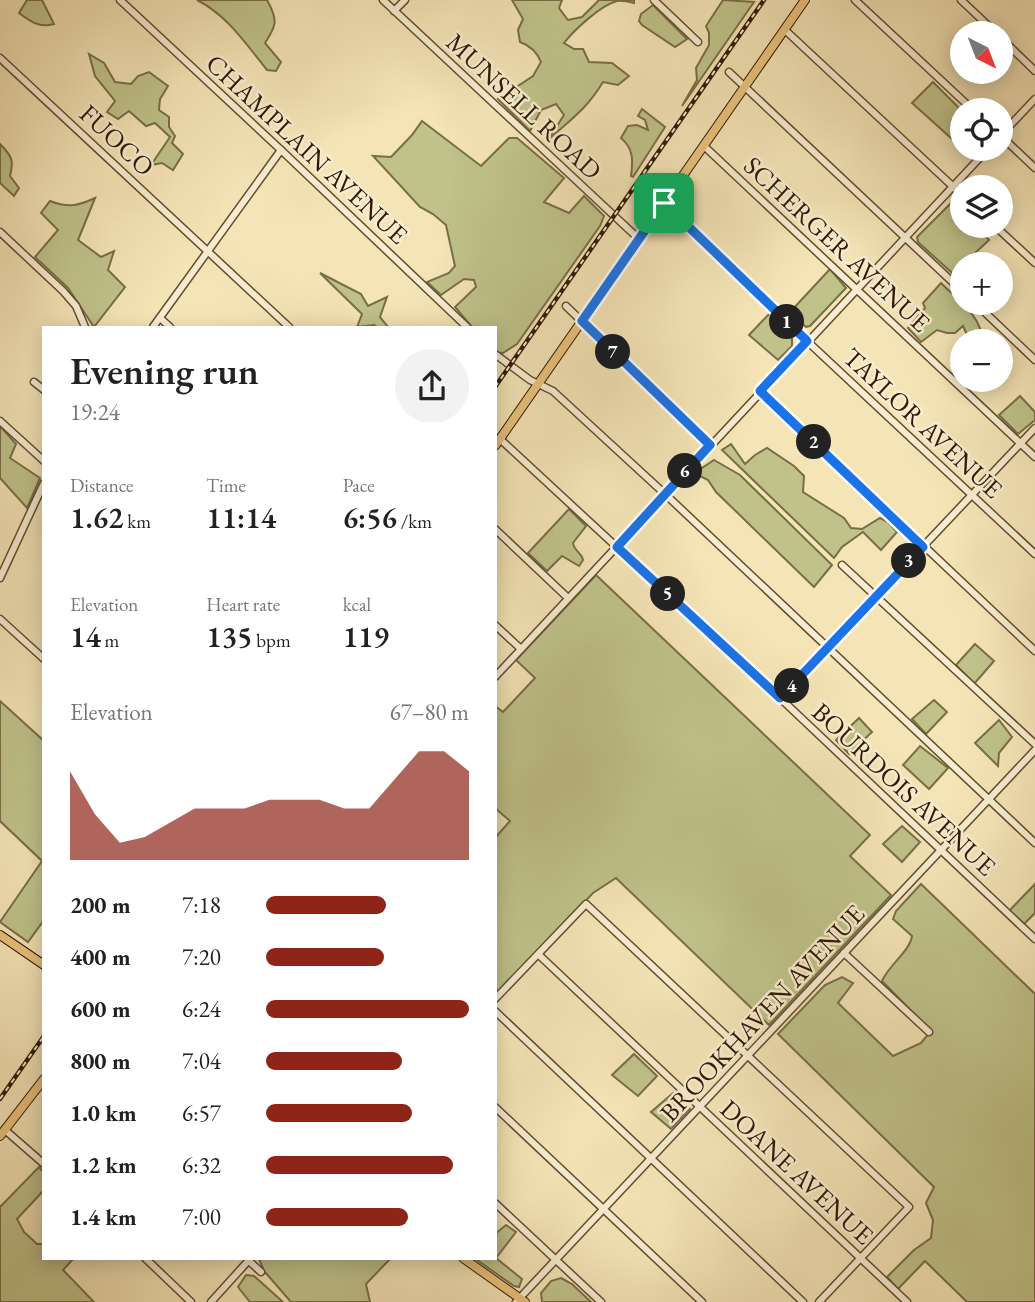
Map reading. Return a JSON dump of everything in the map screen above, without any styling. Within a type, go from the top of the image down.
[{"type":"main road","points":[[498,443],[805,0]]},
{"type":"main road","points":[[1,937],[42,964]]},
{"type":"main road","points":[[2,1133],[42,1082]]},
{"type":"main road","points":[[466,1260],[520,1301]]},
{"type":"street","name":"CHAMPLAIN AVENUE","points":[[120,0],[466,326]]},
{"type":"street","name":"MUNSELL ROAD","points":[[383,0],[639,239]]},
{"type":"street","points":[[394,11],[405,0]]},
{"type":"street","points":[[654,0],[698,41]]},
{"type":"street","points":[[855,0],[960,98]]},
{"type":"street","points":[[961,0],[983,21]]},
{"type":"street","points":[[785,30],[950,183]]},
{"type":"street","points":[[1013,50],[1035,71]]},
{"type":"street","name":"FUOCO","points":[[0,58],[288,326]]},
{"type":"street","points":[[729,72],[950,279]]},
{"type":"street","points":[[1013,122],[1035,99]]},
{"type":"street","name":"SCHERGER AVENUE","points":[[704,146],[1035,457]]},
{"type":"street","points":[[1013,147],[1035,168]]},
{"type":"street","points":[[154,326],[281,150]]},
{"type":"street","points":[[963,175],[977,161]]},
{"type":"street","points":[[497,675],[950,189]]},
{"type":"street","name":"TAYLOR AVENUE","points":[[664,203],[1035,554]]},
{"type":"street","points":[[0,232],[63,291],[76,306],[85,326]]},
{"type":"street","points":[[1008,238],[1035,264]]},
{"type":"street","points":[[565,306],[710,445]]},
{"type":"street","points":[[988,315],[1035,360]]},
{"type":"street","points":[[160,318],[169,326]]},
{"type":"street","points":[[497,355],[530,380],[549,388],[1035,843]]},
{"type":"street","points":[[34,382],[42,388]]},
{"type":"street","points":[[760,391],[1035,651]]},
{"type":"street","points":[[0,421],[42,459]]},
{"type":"street","points":[[780,698],[1035,428]]},
{"type":"street","name":"BOURDOIS AVENUE","points":[[498,443],[617,547],[1035,939]]},
{"type":"street","points":[[0,578],[42,493]]},
{"type":"street","points":[[497,531],[568,598]]},
{"type":"street","points":[[842,565],[1035,744]]},
{"type":"street","points":[[0,619],[42,657]]},
{"type":"street","points":[[497,627],[521,649]]},
{"type":"street","name":"BROOKHAVEN AVENUE","points":[[520,1301],[556,1259],[1035,750]]},
{"type":"street","points":[[497,997],[586,904],[749,1055],[909,1207],[819,1302]]},
{"type":"street","points":[[844,953],[929,1032]]},
{"type":"street","name":"DOANE AVENUE","points":[[539,955],[907,1302]]},
{"type":"street","points":[[497,1012],[803,1302]]},
{"type":"street","points":[[497,1109],[702,1302]]},
{"type":"street","points":[[2,1133],[41,1161]]},
{"type":"street","points":[[497,1205],[601,1302]]},
{"type":"street","points":[[147,1260],[191,1302]]},
{"type":"street","points":[[211,1302],[247,1260]]},
{"type":"street","points":[[249,1260],[261,1272]]},
{"type":"green space","points":[[27,0],[42,0],[54,24],[35,23],[19,13]]},
{"type":"green space","points":[[197,0],[267,0],[275,22],[265,43],[281,62],[276,71],[267,70],[227,22]]},
{"type":"green space","points":[[512,0],[562,0],[559,8],[568,20],[582,17],[599,0],[634,0],[634,3],[617,1],[603,7],[564,43],[574,49],[583,49],[589,62],[612,63],[629,76],[618,85],[603,82],[584,107],[548,140],[564,115],[556,104],[541,110],[530,131],[498,99],[533,76],[541,62],[533,50],[520,42],[518,30],[523,19]]},
{"type":"green space","points":[[723,0],[754,2],[682,106],[697,80],[696,68],[709,45],[706,26]]},
{"type":"green space","points":[[653,5],[687,39],[675,47],[642,25],[639,21],[641,14]]},
{"type":"green space","points":[[89,54],[104,63],[115,82],[131,84],[138,76],[149,72],[168,86],[160,99],[159,110],[169,117],[169,127],[175,136],[172,143],[183,154],[173,170],[162,163],[151,165],[170,137],[155,123],[146,126],[129,111],[118,119],[107,112],[115,101],[95,76]]},
{"type":"green space","points":[[933,82],[950,99],[950,137],[912,103]]},
{"type":"green space","points":[[642,109],[665,127],[633,177],[630,151],[621,138],[628,126],[637,125],[648,130],[645,120],[638,116]]},
{"type":"green space","points":[[422,121],[481,166],[509,138],[517,138],[564,178],[544,202],[569,213],[584,196],[604,216],[600,226],[517,344],[503,353],[497,352],[497,326],[471,326],[455,307],[476,287],[474,280],[464,279],[441,295],[427,282],[449,273],[455,266],[446,225],[420,207],[373,156],[391,157]]},
{"type":"green space","points":[[0,144],[11,158],[10,176],[19,188],[14,196],[0,183]]},
{"type":"green space","points":[[95,198],[78,240],[101,257],[114,251],[108,270],[125,287],[95,326],[68,288],[35,257],[58,230],[41,213],[50,201],[62,205],[83,203]]},
{"type":"green space","points":[[950,204],[950,238],[989,240],[976,252],[950,252],[950,271],[918,242],[917,237]]},
{"type":"green space","points":[[830,269],[846,288],[806,327],[792,314],[792,310]]},
{"type":"green space","points":[[320,273],[361,294],[368,306],[387,297],[380,317],[387,326],[357,326],[362,314]]},
{"type":"green space","points":[[941,283],[950,292],[950,315],[973,315],[980,329],[964,329],[963,326],[960,329],[950,329],[950,333],[937,330],[921,342],[908,328],[925,308],[923,303]]},
{"type":"green space","points":[[771,312],[792,338],[792,346],[778,360],[749,335]]},
{"type":"green space","points":[[1020,396],[1035,412],[1035,420],[1018,434],[999,415]]},
{"type":"green space","points":[[0,426],[16,444],[10,458],[40,478],[27,508],[0,478]]},
{"type":"green space","points":[[731,444],[745,464],[767,448],[794,466],[804,476],[803,492],[844,518],[851,528],[862,529],[880,518],[897,532],[881,550],[863,532],[842,547],[834,558],[722,450]]},
{"type":"green space","points":[[714,460],[740,475],[832,565],[814,587],[716,492],[708,480],[698,475],[699,470]]},
{"type":"green space","points":[[569,509],[586,526],[573,543],[583,560],[579,566],[562,556],[547,571],[528,553]]},
{"type":"green space","points":[[596,575],[870,835],[850,856],[891,895],[769,1025],[616,878],[593,893],[497,994],[497,836],[510,821],[497,810],[497,708],[503,712],[535,678],[516,660]]},
{"type":"green space","points":[[975,644],[994,661],[974,684],[956,665]]},
{"type":"green space","points":[[934,700],[947,712],[926,734],[912,719]]},
{"type":"green space","points":[[0,701],[42,739],[42,861],[0,821]]},
{"type":"green space","points":[[859,718],[872,732],[849,754],[836,740]]},
{"type":"green space","points":[[999,720],[1012,737],[999,753],[998,766],[975,743]]},
{"type":"green space","points":[[920,746],[948,768],[929,789],[903,765]]},
{"type":"green space","points":[[902,826],[920,842],[902,862],[883,844]]},
{"type":"green space","points":[[42,861],[42,923],[28,942],[0,922]]},
{"type":"green space","points":[[921,884],[1035,994],[1035,1302],[967,1302],[925,1261],[898,1289],[887,1277],[914,1250],[931,1238],[933,1220],[926,1203],[934,1187],[778,1034],[825,985],[842,977],[853,983],[838,1003],[893,1056],[921,1043],[931,1031],[882,981],[912,936],[893,919],[896,911]]},
{"type":"green space","points":[[1035,884],[1035,913],[1023,925],[1009,911]]},
{"type":"green space","points":[[634,1054],[657,1076],[638,1096],[612,1075]]},
{"type":"green space","points":[[673,1093],[690,1109],[671,1129],[651,1112]]},
{"type":"green space","points":[[39,1167],[42,1171],[42,1192],[17,1219],[24,1232],[37,1244],[42,1244],[42,1260],[72,1260],[63,1270],[94,1302],[0,1302],[0,1207]]},
{"type":"green space","points":[[506,1225],[516,1232],[497,1257],[497,1232]]},
{"type":"green space","points":[[497,1259],[522,1279],[519,1287],[477,1260]]},
{"type":"green space","points":[[259,1260],[389,1260],[366,1284],[370,1302],[291,1302],[264,1271]]},
{"type":"green space","points":[[246,1275],[254,1276],[283,1302],[250,1302],[238,1287]]},
{"type":"green space","points":[[561,1278],[572,1284],[591,1302],[542,1302],[541,1293],[551,1281]]},
{"type":"railway","points":[[497,384],[764,0]]},
{"type":"railway","points":[[0,1099],[42,1039]]},
{"type":"route","points":[[664,203],[807,341],[760,391],[923,547],[780,698],[617,547],[710,445],[582,321],[664,203]]}]
